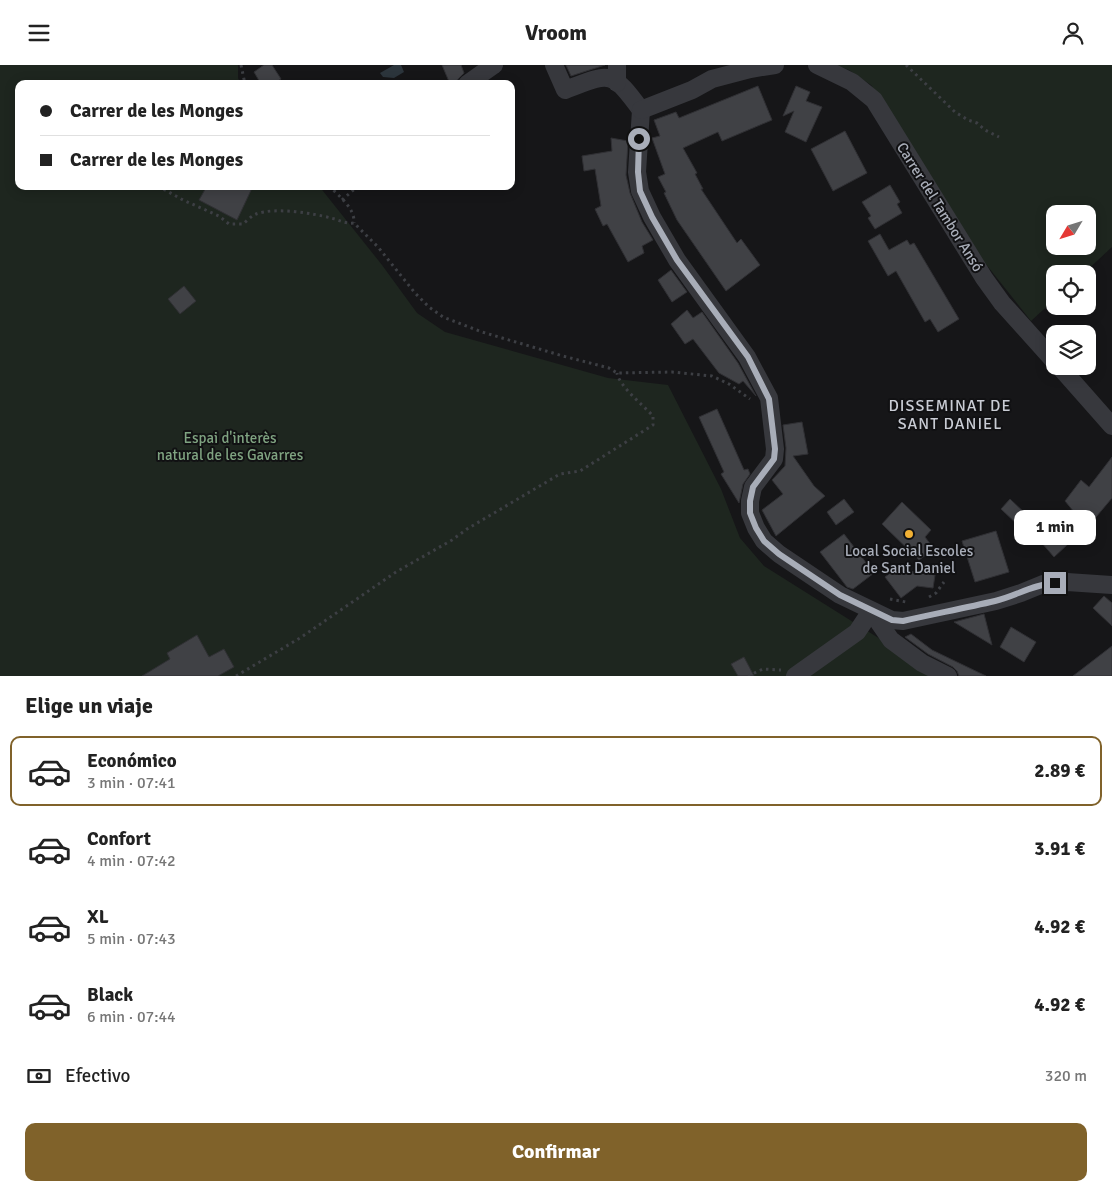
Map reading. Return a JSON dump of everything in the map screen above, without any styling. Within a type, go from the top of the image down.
[{"type":"street","points":[[473,80],[494,65]]},
{"type":"street","points":[[554,65],[566,91],[601,77],[611,78],[617,74],[640,110],[638,172],[640,191],[652,217],[677,260],[748,357],[769,399],[775,449],[774,459],[753,487],[750,501],[750,513],[764,541],[779,554],[840,595],[892,620],[903,621],[996,601],[1042,584],[1067,582],[1112,585]]},
{"type":"street","points":[[640,110],[692,90],[712,79],[750,69],[775,65]]},
{"type":"street","name":"Carrer del Tambor Ansó","points":[[817,65],[852,82],[874,100],[984,278],[1002,303],[1046,352]]},
{"type":"street","points":[[1067,375],[1112,426]]},
{"type":"street","points":[[790,674],[857,632],[868,609]]},
{"type":"street","points":[[868,609],[891,640],[922,663],[948,676]]},
{"type":"path","points":[[241,65],[243,80]]},
{"type":"path","points":[[906,65],[955,112],[999,137]]},
{"type":"path","points":[[165,190],[219,216],[229,224],[243,224],[254,215],[270,211],[300,213],[330,218],[348,224],[354,223]]},
{"type":"path","points":[[333,190],[352,213],[354,223],[378,247],[415,293],[429,307],[443,317],[563,357],[609,368],[617,373],[672,372],[712,376],[729,384],[772,416]]},
{"type":"path","points":[[342,200],[353,190]]},
{"type":"path","points":[[236,676],[300,638],[396,572],[441,547],[467,529],[560,474],[580,471],[653,425],[653,416],[625,388],[617,373]]},
{"type":"path","points":[[924,599],[936,593],[944,582]]},
{"type":"path","points":[[868,609],[879,599],[910,602]]},
{"type":"path","points":[[748,676],[763,669],[780,669],[790,674]]},
{"type":"green space","name":"Espai d'interès natural de les Gavarres","points":[[0,65],[238,65],[239,80],[15,80],[15,190],[322,190],[382,265],[417,313],[445,332],[608,378],[668,385],[721,489],[740,538],[764,566],[939,676],[0,676]]},
{"type":"green space","points":[[835,65],[1112,65],[1112,247],[1093,265],[1046,265],[1046,307],[1031,321],[981,258],[913,147],[871,85],[849,70]]},
{"type":"shaded area","points":[[394,65],[401,65],[404,72],[394,78],[383,77],[380,73]]},
{"type":"building","points":[[264,65],[272,65],[281,79],[259,80],[254,72]]},
{"type":"building","points":[[442,65],[461,65],[464,73],[458,80],[448,80]]},
{"type":"building","points":[[566,65],[605,65],[571,76]]},
{"type":"building","points":[[758,86],[772,120],[722,141],[718,132],[683,148],[697,173],[695,174],[703,189],[701,189],[737,243],[741,239],[760,265],[726,291],[677,220],[664,193],[666,192],[658,177],[665,174],[652,138],[660,136],[654,120],[676,112],[679,118]]},
{"type":"building","points":[[796,86],[810,92],[806,101],[822,107],[806,142],[785,132],[794,111],[783,116]]},
{"type":"building","points":[[845,131],[867,173],[833,191],[811,149]]},
{"type":"building","points":[[611,138],[628,141],[626,175],[630,193],[642,222],[653,240],[642,246],[644,253],[628,262],[607,224],[603,226],[595,209],[601,206],[595,169],[584,171],[582,156],[612,151]]},
{"type":"building","points":[[890,185],[900,202],[897,204],[902,213],[875,229],[868,218],[871,216],[862,202]]},
{"type":"building","points":[[205,190],[251,190],[237,220],[199,200]]},
{"type":"building","points":[[880,234],[889,250],[907,240],[910,245],[914,243],[959,319],[938,332],[930,319],[925,322],[896,271],[888,276],[868,241]]},
{"type":"building","points":[[671,270],[687,292],[672,302],[658,280]]},
{"type":"building","points":[[184,286],[196,301],[180,314],[168,299]]},
{"type":"building","points":[[687,310],[693,318],[702,312],[738,363],[756,396],[743,381],[739,384],[719,373],[693,339],[685,344],[671,324]]},
{"type":"building","points":[[717,409],[744,470],[748,469],[750,474],[743,484],[739,503],[721,474],[724,472],[699,417]]},
{"type":"building","points":[[802,422],[808,454],[793,456],[814,486],[825,496],[776,536],[762,510],[783,494],[772,480],[785,466],[786,448],[783,425]]},
{"type":"building","points":[[1112,457],[1112,498],[1091,523],[1054,557],[1041,542],[1074,512],[1065,501],[1081,480],[1089,487]]},
{"type":"building","points":[[844,499],[854,512],[836,525],[827,512]]},
{"type":"building","points":[[1010,499],[1029,517],[1020,527],[1001,509]]},
{"type":"building","points":[[902,502],[931,530],[925,537],[934,549],[919,560],[882,524]]},
{"type":"building","points":[[996,531],[1009,572],[975,582],[962,541]]},
{"type":"building","points":[[844,534],[874,573],[853,589],[847,587],[820,552]]},
{"type":"building","points":[[896,569],[935,575],[933,588],[917,586],[901,598],[885,577]]},
{"type":"building","points":[[1104,596],[1112,603],[1112,626],[1093,608]]},
{"type":"building","points":[[984,614],[992,645],[954,622]]},
{"type":"building","points":[[1011,627],[1036,642],[1024,662],[1000,647]]},
{"type":"building","points":[[911,634],[932,650],[986,676],[959,676],[953,667],[928,654],[905,637]]},
{"type":"building","points":[[197,635],[209,657],[224,649],[234,667],[218,676],[142,676],[170,659],[167,653]]},
{"type":"building","points":[[1112,646],[1112,676],[1073,676]]},
{"type":"building","points":[[744,657],[754,676],[738,676],[731,664]]},
{"type":"place","name":"Local Social Escoles de Sant Daniel","points":[[909,534]]},
{"type":"district","name":"DISSEMINAT DE SANT DANIEL","points":[[950,414]]},
{"type":"route","points":[[639,139],[638,172],[640,191],[652,217],[677,260],[748,357],[769,399],[775,449],[774,459],[753,487],[750,501],[750,513],[764,541],[779,554],[840,595],[892,620],[903,621],[996,601],[1042,584],[1055,583]]}]
